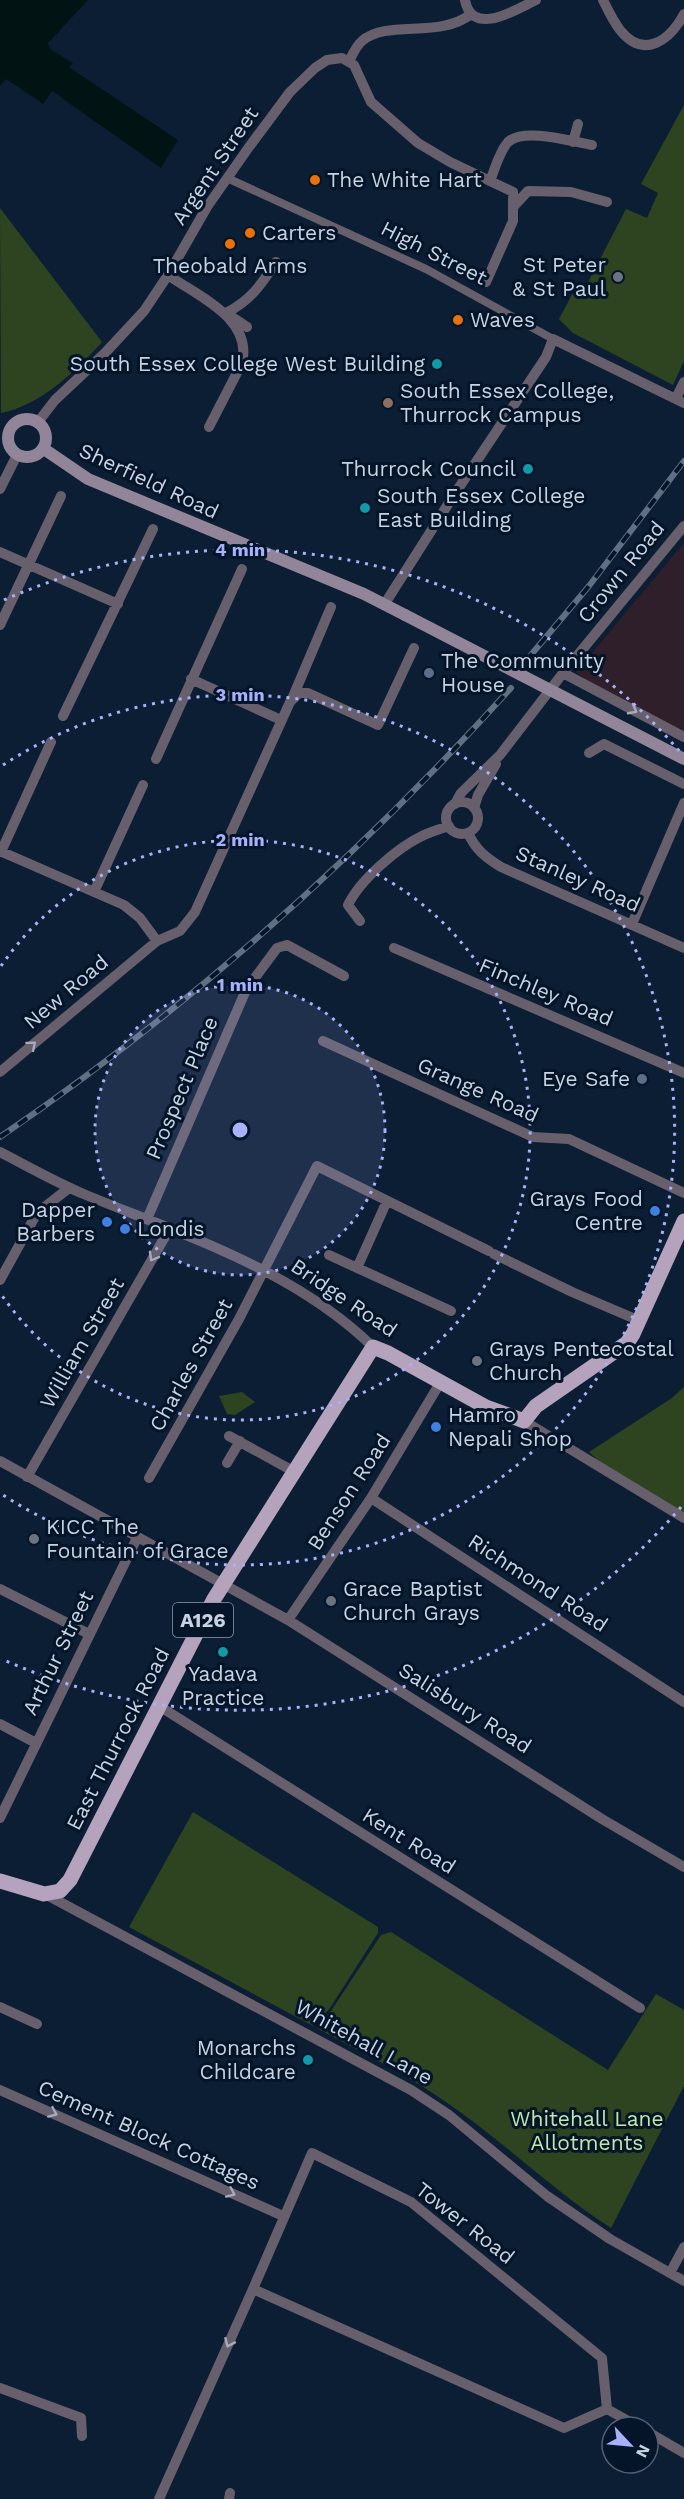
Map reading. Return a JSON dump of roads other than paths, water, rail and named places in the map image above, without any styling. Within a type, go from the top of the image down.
[{"type":"main road","points":[[22,419],[38,422],[46,431],[44,448],[29,458],[17,454],[8,441],[5,429],[22,419]]},
{"type":"main road","name":"Sherfield Road","points":[[44,448],[88,479],[384,605],[684,759]]},
{"type":"main road","points":[[524,1421],[536,1406],[627,1343],[640,1321],[683,1226]]},
{"type":"main road","name":"Bridge Road","points":[[373,1347],[486,1407],[524,1421]]},
{"type":"main road","name":"East Thurrock Road","points":[[44,1894],[60,1891],[70,1880],[223,1585],[373,1347]]},
{"type":"main road","name":"Whitehall Lane","points":[[0,1881],[44,1894]]},
{"type":"street","points":[[465,0],[466,8],[471,14],[483,20],[492,19],[536,0]]},
{"type":"street","points":[[603,0],[619,28],[633,40],[643,44],[662,41],[670,35],[684,14]]},
{"type":"street","points":[[471,14],[444,27],[375,34],[361,42],[349,61],[354,65],[371,102],[418,143],[513,192],[513,221],[486,282]]},
{"type":"street","name":"Argent Street","points":[[38,422],[55,400],[105,353],[144,311],[227,178],[290,92],[301,80],[327,60],[335,58],[349,61]]},
{"type":"street","points":[[573,142],[578,124]]},
{"type":"street","points":[[490,181],[502,150],[513,139],[525,135],[592,145]]},
{"type":"street","name":"High Street","points":[[227,178],[426,269],[552,339],[680,400]]},
{"type":"street","points":[[514,206],[528,191],[571,192],[608,202]]},
{"type":"street","points":[[226,314],[244,304],[261,285],[276,262]]},
{"type":"street","points":[[168,275],[247,327]]},
{"type":"street","points":[[209,427],[242,363],[244,354],[240,337],[226,314]]},
{"type":"street","points":[[384,605],[546,357],[552,339]]},
{"type":"street","points":[[680,400],[684,382]]},
{"type":"street","points":[[0,489],[17,454]]},
{"type":"street","points":[[0,625],[61,496]]},
{"type":"street","name":"Crown Road","points":[[455,804],[461,793],[500,755],[684,526]]},
{"type":"street","points":[[63,716],[153,529]]},
{"type":"street","points":[[0,552],[118,604]]},
{"type":"street","points":[[156,759],[242,569]]},
{"type":"street","name":"New Road","points":[[0,1072],[157,941],[180,931],[195,912],[332,608]]},
{"type":"street","points":[[290,702],[299,693],[308,693],[378,725],[414,648]]},
{"type":"street","points":[[563,674],[684,737]]},
{"type":"street","points":[[191,679],[281,720]]},
{"type":"street","points":[[51,742],[1,851],[124,904],[140,918],[157,941]]},
{"type":"street","points":[[589,753],[604,744],[684,784]]},
{"type":"street","name":"Crown Road","points":[[474,808],[478,795],[500,755]]},
{"type":"street","points":[[94,892],[143,785]]},
{"type":"street","points":[[465,802],[474,808],[477,822],[468,832],[459,833],[449,826],[446,816],[455,804],[465,802]]},
{"type":"street","points":[[632,924],[684,803]]},
{"type":"street","points":[[360,921],[348,905],[352,897],[380,867],[421,836],[449,826]]},
{"type":"street","name":"Stanley Road","points":[[468,832],[475,848],[485,858],[501,867],[684,948]]},
{"type":"street","name":"Prospect Place","points":[[147,1219],[246,990],[278,948],[287,945],[344,976]]},
{"type":"street","name":"Finchley Road","points":[[394,948],[684,1073]]},
{"type":"street","name":"Grange Road","points":[[322,1041],[533,1137],[569,1139],[684,1193]]},
{"type":"street","name":"Bridge Road","points":[[0,1152],[69,1188],[170,1228],[265,1270],[338,1317],[373,1347]]},
{"type":"street","name":"Charles Street","points":[[149,1478],[265,1270],[317,1166],[387,1201]]},
{"type":"street","points":[[0,1280],[38,1214],[69,1188]]},
{"type":"street","points":[[357,1268],[387,1201],[572,1292],[640,1321]]},
{"type":"street","name":"William Street","points":[[27,1477],[170,1228]]},
{"type":"street","points":[[329,1255],[451,1311]]},
{"type":"street","name":"Benson Road","points":[[288,1620],[371,1498],[440,1383]]},
{"type":"street","name":"Bridge Road","points":[[524,1421],[684,1518]]},
{"type":"street","points":[[229,1436],[293,1471]]},
{"type":"street","points":[[227,1463],[240,1442]]},
{"type":"street","name":"Salisbury Road","points":[[0,1461],[288,1620],[602,1819],[684,1867]]},
{"type":"street","name":"Richmond Road","points":[[371,1498],[684,1702]]},
{"type":"street","name":"Arthur Street","points":[[0,1818],[88,1634],[137,1538]]},
{"type":"street","points":[[0,1589],[88,1634]]},
{"type":"street","name":"Kent Road","points":[[159,1706],[640,2008]]},
{"type":"street","points":[[0,1724],[36,1743]]},
{"type":"street","name":"Whitehall Lane","points":[[44,1894],[411,2090],[449,2115],[547,2196],[610,2239],[684,2281]]},
{"type":"street","points":[[0,2007],[37,2024]]},
{"type":"street","name":"Cement Block Cottages","points":[[0,2090],[283,2216]]},
{"type":"street","name":"Tower Road","points":[[159,2499],[312,2153],[411,2202],[602,2358],[607,2409]]},
{"type":"street","points":[[670,2272],[684,2247]]},
{"type":"street","points":[[253,2289],[564,2428],[607,2409],[618,2415]]},
{"type":"street","points":[[0,2388],[81,2418],[82,2436]]},
{"type":"street","points":[[660,2439],[684,2453]]},
{"type":"railway","points":[[525,662],[589,586],[684,461]]},
{"type":"railway","points":[[0,1137],[138,1037],[269,928],[393,811],[511,688]]},
{"type":"place","name":"The White Hart","points":[[315,180]]},
{"type":"place","name":"Carters","points":[[250,233]]},
{"type":"place","name":"Theobald Arms","points":[[230,244]]},
{"type":"place","name":"St Peter & St Paul","points":[[618,277]]},
{"type":"place","name":"Waves","points":[[458,320]]},
{"type":"place","name":"South Essex College West Building","points":[[437,364]]},
{"type":"place","name":"South Essex College, Thurrock Campus","points":[[388,403]]},
{"type":"place","name":"Thurrock Council","points":[[528,469]]},
{"type":"place","name":"South Essex College East Building","points":[[365,508]]},
{"type":"place","name":"The Community House","points":[[429,673]]},
{"type":"place","name":"Eye Safe","points":[[642,1079]]},
{"type":"place","name":"Grays Food Centre","points":[[655,1211]]},
{"type":"place","name":"Dapper Barbers","points":[[107,1222]]},
{"type":"place","name":"Londis","points":[[125,1229]]},
{"type":"place","name":"Grays Pentecostal Church","points":[[477,1361]]},
{"type":"place","name":"Hamro Nepali Shop","points":[[436,1427]]},
{"type":"place","name":"KICC The Fountain of Grace","points":[[34,1539]]},
{"type":"place","name":"Grace Baptist Church Grays","points":[[331,1601]]},
{"type":"place","name":"Yadava Practice","points":[[223,1652]]},
{"type":"place","name":"Monarchs Childcare","points":[[308,2060]]},
{"type":"park label","name":"Whitehall Lane Allotments","points":[[587,2131]]}]
